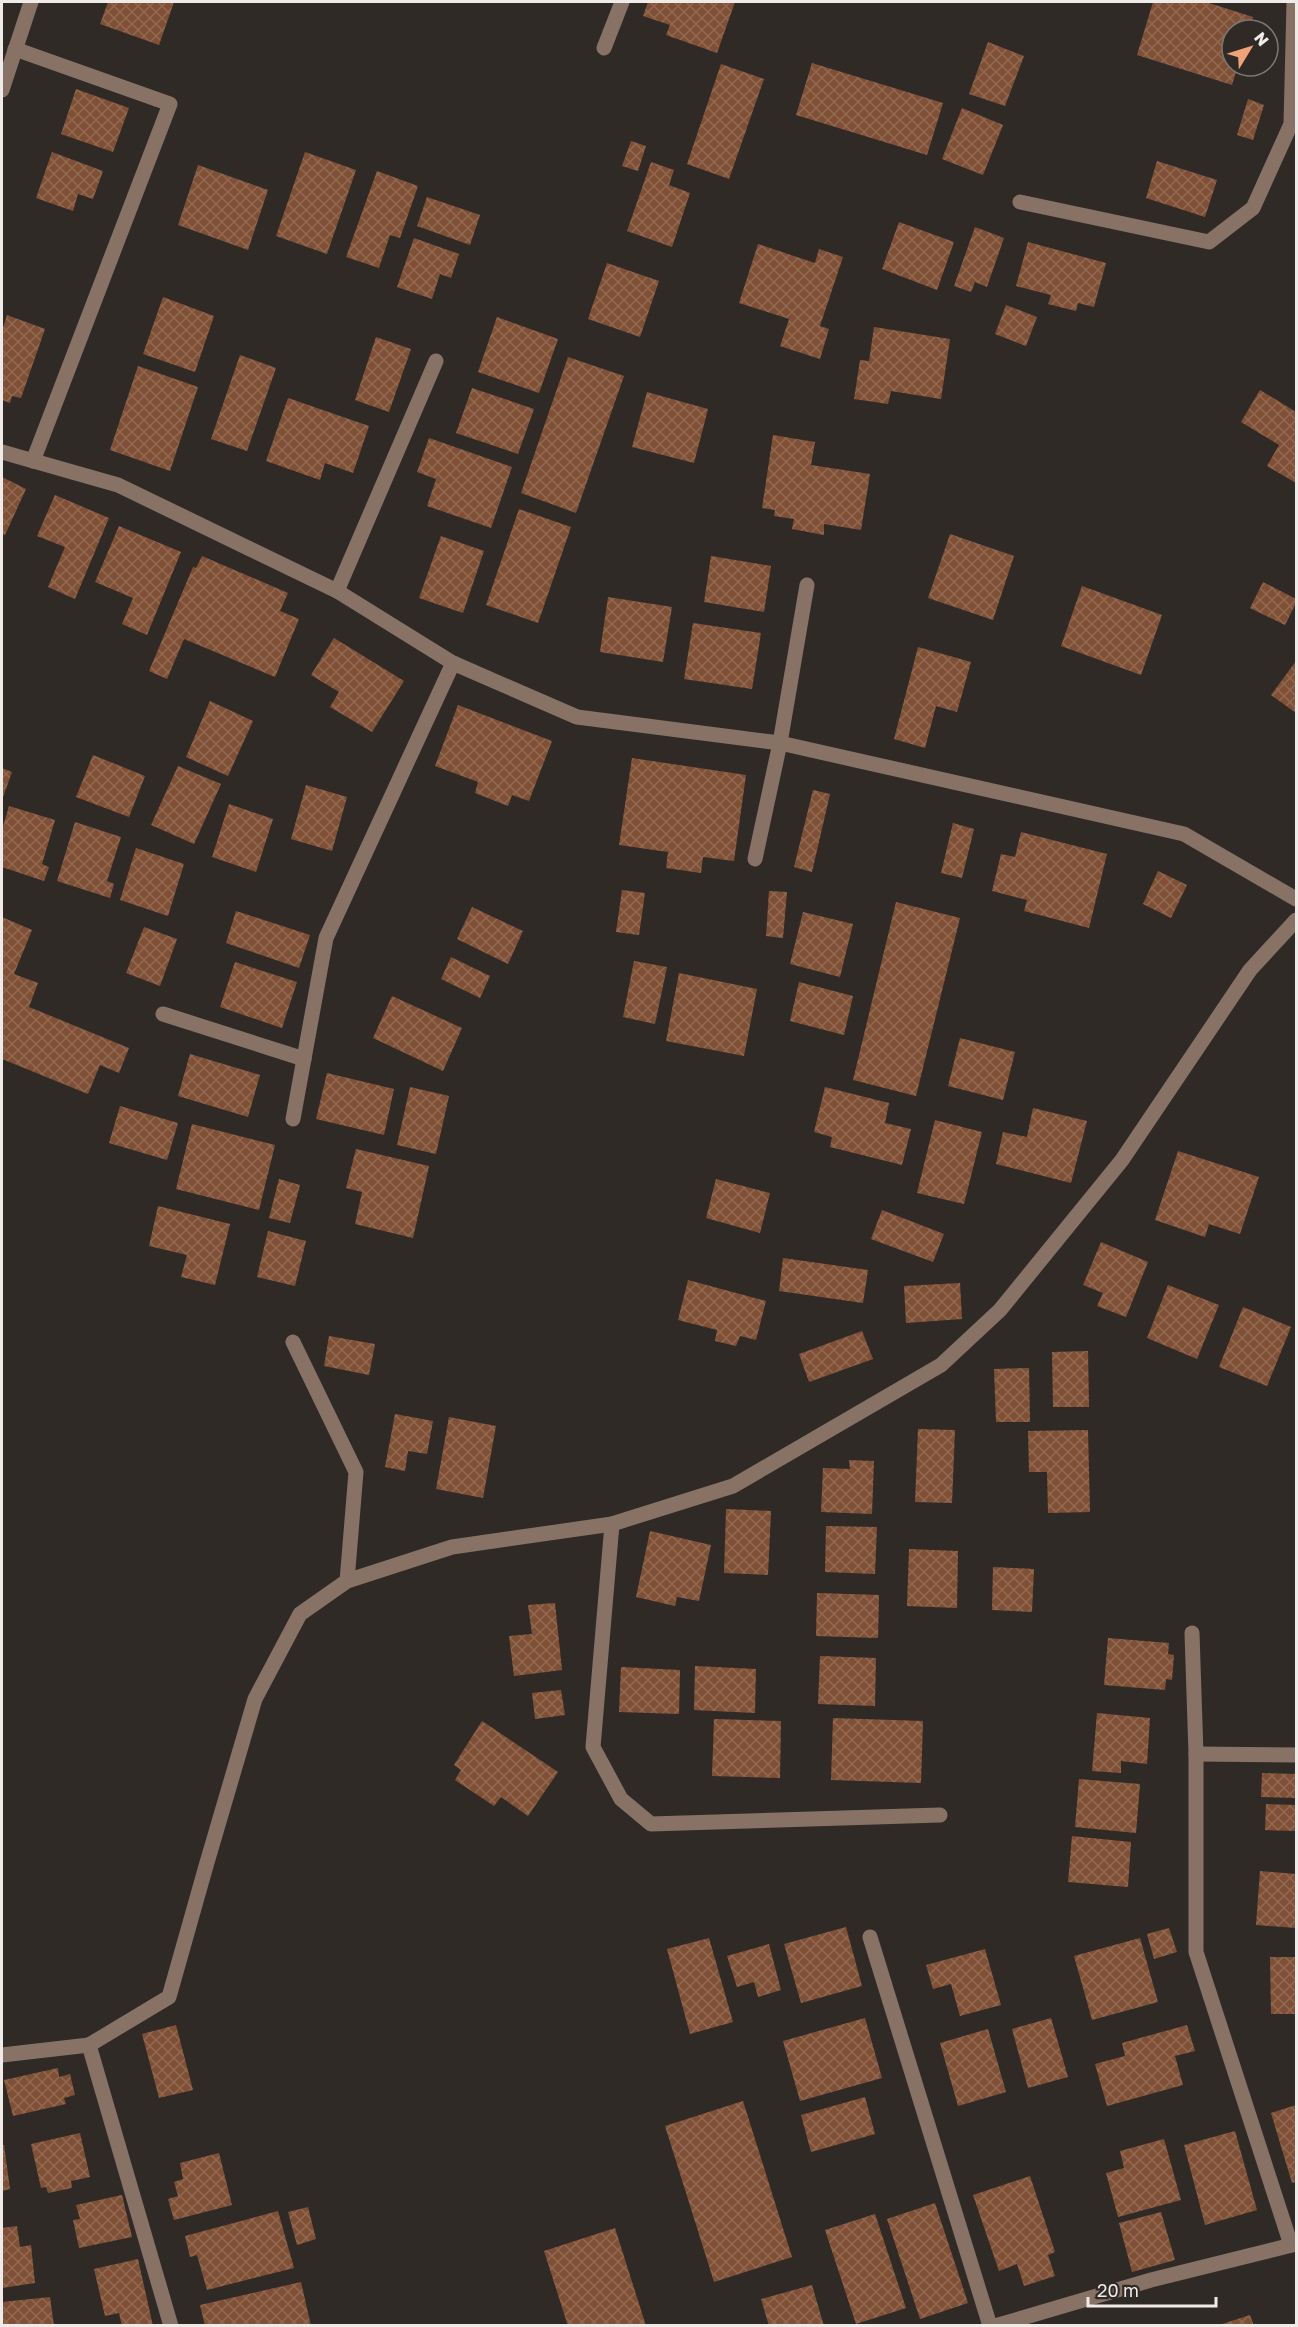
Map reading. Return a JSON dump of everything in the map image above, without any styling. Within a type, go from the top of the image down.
[{"type":"street","points":[[2,90],[31,2]]},
{"type":"street","points":[[604,48],[622,2]]},
{"type":"street","points":[[1020,202],[1209,242],[1253,208],[1291,124],[1294,2]]},
{"type":"street","points":[[15,50],[170,104],[33,461]]},
{"type":"street","points":[[336,591],[436,361]]},
{"type":"street","points":[[2,452],[118,485],[336,591],[453,663],[577,717],[780,743],[1184,834],[1296,899]]},
{"type":"street","points":[[755,859],[780,743],[807,585]]},
{"type":"street","points":[[293,1119],[326,938],[453,663]]},
{"type":"street","points":[[2,2055],[89,2045],[169,1997],[255,1699],[300,1614],[346,1581],[452,1547],[612,1524],[733,1486],[941,1365],[1000,1311],[1114,1169],[1250,970],[1296,920]]},
{"type":"street","points":[[163,1014],[304,1059]]},
{"type":"street","points":[[293,1342],[356,1472],[346,1581]]},
{"type":"street","points":[[612,1524],[593,1747],[621,1799],[651,1824],[940,1815]]},
{"type":"street","points":[[995,2325],[1151,2280],[1293,2245],[1196,1952],[1196,1754],[1192,1633]]},
{"type":"street","points":[[1196,1754],[1296,1755]]},
{"type":"street","points":[[870,1937],[990,2325]]},
{"type":"street","points":[[89,2045],[171,2325]]},
{"type":"building","points":[[108,2],[174,2],[159,45],[100,24]]},
{"type":"building","points":[[648,2],[735,2],[717,53],[666,35],[670,25],[643,16]]},
{"type":"building","points":[[1153,2],[1206,2],[1253,17],[1220,18],[1220,78],[1234,78],[1232,85],[1137,55]]},
{"type":"building","points":[[988,42],[1024,56],[1005,106],[969,94]]},
{"type":"building","points":[[812,63],[943,103],[927,155],[796,115]]},
{"type":"building","points":[[721,64],[764,79],[729,179],[687,164]]},
{"type":"building","points":[[76,89],[129,108],[113,152],[61,134]]},
{"type":"building","points":[[1248,99],[1264,105],[1253,140],[1237,135]]},
{"type":"building","points":[[962,108],[1003,125],[983,175],[942,159]]},
{"type":"building","points":[[631,141],[646,146],[638,171],[622,166]]},
{"type":"building","points":[[52,152],[103,171],[93,199],[78,194],[73,211],[36,198]]},
{"type":"building","points":[[305,152],[356,170],[327,254],[276,236]]},
{"type":"building","points":[[1157,161],[1217,180],[1205,217],[1146,198]]},
{"type":"building","points":[[651,162],[674,170],[669,185],[690,193],[672,247],[627,231]]},
{"type":"building","points":[[198,165],[268,190],[248,250],[178,225]]},
{"type":"building","points":[[377,171],[418,186],[400,238],[390,235],[379,268],[346,257]]},
{"type":"building","points":[[427,197],[480,215],[470,245],[417,226]]},
{"type":"building","points":[[899,222],[954,242],[937,290],[882,269]]},
{"type":"building","points":[[975,227],[1004,238],[987,287],[975,282],[971,292],[954,286]]},
{"type":"building","points":[[414,238],[459,254],[451,278],[440,274],[432,299],[397,287]]},
{"type":"building","points":[[1028,242],[1106,263],[1094,307],[1078,303],[1076,311],[1048,304],[1051,295],[1016,286]]},
{"type":"building","points":[[758,244],[815,263],[819,249],[843,257],[820,326],[829,329],[820,359],[780,346],[789,319],[739,303]]},
{"type":"building","points":[[607,263],[659,281],[640,337],[588,319]]},
{"type":"building","points":[[163,297],[214,316],[195,372],[143,354]]},
{"type":"building","points":[[1006,305],[1037,317],[1026,346],[995,334]]},
{"type":"building","points":[[7,315],[45,329],[21,398],[12,396],[10,403],[2,400],[2,331]]},
{"type":"building","points":[[497,317],[558,339],[539,393],[478,372]]},
{"type":"building","points":[[874,327],[950,339],[941,399],[891,391],[888,404],[854,399],[860,360],[869,361]]},
{"type":"building","points":[[376,337],[411,349],[389,412],[355,400]]},
{"type":"building","points":[[240,355],[276,368],[247,451],[211,439]]},
{"type":"building","points":[[568,357],[624,376],[576,513],[521,493]]},
{"type":"building","points":[[138,366],[198,387],[170,471],[110,450]]},
{"type":"building","points":[[472,388],[534,409],[518,454],[456,433]]},
{"type":"building","points":[[1260,390],[1296,412],[1296,483],[1267,466],[1279,445],[1241,422]]},
{"type":"building","points":[[647,392],[708,409],[694,463],[632,447]]},
{"type":"building","points":[[288,398],[369,426],[353,473],[325,463],[320,480],[266,461]]},
{"type":"building","points":[[773,435],[815,442],[811,465],[870,474],[861,530],[824,524],[824,535],[792,529],[794,519],[774,516],[775,510],[762,508]]},
{"type":"building","points":[[429,438],[512,467],[491,528],[427,506],[436,479],[417,472]]},
{"type":"building","points":[[2,477],[26,489],[5,535],[2,534]]},
{"type":"building","points":[[55,495],[109,518],[75,599],[48,587],[65,547],[37,536]]},
{"type":"building","points":[[519,509],[571,527],[538,623],[486,605]]},
{"type":"building","points":[[119,526],[181,552],[147,635],[122,624],[133,598],[95,582]]},
{"type":"building","points":[[950,534],[1014,556],[993,620],[928,598]]},
{"type":"building","points":[[441,536],[484,551],[463,613],[419,598]]},
{"type":"building","points":[[202,556],[288,593],[280,611],[299,619],[275,677],[184,639],[167,679],[149,671],[193,567],[196,568]]},
{"type":"building","points":[[711,556],[771,566],[764,612],[704,602]]},
{"type":"building","points":[[1263,582],[1296,599],[1285,625],[1250,608]]},
{"type":"building","points":[[1082,586],[1162,615],[1141,675],[1061,646]]},
{"type":"building","points":[[608,597],[672,607],[663,662],[600,652]]},
{"type":"building","points":[[693,623],[761,633],[752,689],[684,679]]},
{"type":"building","points":[[334,638],[404,681],[372,732],[330,707],[339,692],[311,675]]},
{"type":"building","points":[[918,647],[971,662],[957,712],[936,706],[925,748],[894,739]]},
{"type":"building","points":[[1296,661],[1296,713],[1271,695]]},
{"type":"building","points":[[210,701],[253,721],[228,776],[186,757]]},
{"type":"building","points":[[458,705],[552,741],[529,801],[512,795],[508,806],[475,793],[478,782],[435,766]]},
{"type":"building","points":[[93,755],[145,776],[129,817],[76,797]]},
{"type":"building","points":[[632,758],[746,775],[734,861],[703,857],[701,873],[666,868],[668,852],[619,845]]},
{"type":"building","points":[[178,766],[221,784],[194,844],[151,825]]},
{"type":"building","points":[[2,768],[12,772],[2,800]]},
{"type":"building","points":[[306,785],[347,797],[332,851],[291,839]]},
{"type":"building","points":[[813,790],[830,794],[812,872],[794,867]]},
{"type":"building","points":[[229,804],[273,819],[256,872],[212,857]]},
{"type":"building","points":[[9,806],[55,820],[42,864],[49,867],[44,881],[2,867],[2,830]]},
{"type":"building","points":[[75,822],[121,837],[107,881],[114,884],[110,898],[57,881]]},
{"type":"building","points":[[953,823],[974,829],[962,878],[941,873]]},
{"type":"building","points":[[1021,832],[1107,854],[1089,928],[1024,911],[1027,900],[992,891],[1001,854],[1015,857]]},
{"type":"building","points":[[136,848],[184,864],[168,916],[120,900]]},
{"type":"building","points":[[1158,871],[1187,885],[1171,918],[1143,904]]},
{"type":"building","points":[[622,890],[645,893],[639,935],[616,932]]},
{"type":"building","points":[[769,891],[787,892],[783,938],[766,936]]},
{"type":"building","points":[[896,902],[960,918],[916,1096],[853,1080]]},
{"type":"building","points":[[472,907],[523,931],[508,964],[457,939]]},
{"type":"building","points":[[236,911],[310,935],[299,968],[226,943]]},
{"type":"building","points":[[803,912],[853,924],[840,977],[790,964]]},
{"type":"building","points":[[2,917],[32,930],[14,974],[38,983],[29,1007],[129,1048],[119,1073],[100,1065],[88,1094],[2,1059]]},
{"type":"building","points":[[144,927],[177,939],[160,986],[126,973]]},
{"type":"building","points":[[451,957],[490,976],[480,998],[441,979]]},
{"type":"building","points":[[634,961],[667,967],[655,1024],[623,1017]]},
{"type":"building","points":[[235,962],[297,982],[282,1028],[220,1007]]},
{"type":"building","points":[[679,973],[757,989],[744,1056],[666,1041]]},
{"type":"building","points":[[799,982],[853,996],[844,1035],[790,1021]]},
{"type":"building","points":[[392,996],[462,1028],[443,1071],[373,1038]]},
{"type":"building","points":[[960,1038],[1015,1052],[1003,1100],[948,1086]]},
{"type":"building","points":[[190,1054],[260,1075],[248,1117],[178,1096]]},
{"type":"building","points":[[327,1073],[394,1089],[384,1135],[316,1119]]},
{"type":"building","points":[[410,1087],[449,1096],[436,1154],[397,1145]]},
{"type":"building","points":[[825,1087],[889,1103],[885,1123],[911,1129],[902,1165],[830,1147],[832,1137],[814,1132]]},
{"type":"building","points":[[120,1106],[178,1123],[167,1160],[109,1143]]},
{"type":"building","points":[[1033,1108],[1087,1121],[1071,1183],[996,1164],[1003,1132],[1027,1137]]},
{"type":"building","points":[[935,1120],[982,1132],[964,1204],[917,1193]]},
{"type":"building","points":[[192,1124],[275,1145],[259,1210],[176,1189]]},
{"type":"building","points":[[356,1149],[429,1166],[413,1238],[355,1224],[362,1192],[346,1188]]},
{"type":"building","points":[[1178,1151],[1259,1177],[1240,1234],[1209,1224],[1205,1237],[1155,1220]]},
{"type":"building","points":[[279,1179],[300,1185],[290,1223],[269,1218]]},
{"type":"building","points":[[716,1179],[770,1193],[760,1233],[706,1218]]},
{"type":"building","points":[[158,1206],[230,1224],[215,1285],[181,1277],[187,1255],[149,1246]]},
{"type":"building","points":[[882,1210],[944,1234],[933,1262],[871,1239]]},
{"type":"building","points":[[268,1231],[306,1241],[295,1286],[257,1277]]},
{"type":"building","points":[[1101,1242],[1148,1262],[1126,1317],[1097,1306],[1103,1293],[1083,1285]]},
{"type":"building","points":[[783,1258],[868,1270],[863,1303],[779,1291]]},
{"type":"building","points":[[688,1280],[766,1301],[756,1340],[740,1336],[736,1346],[715,1341],[717,1330],[678,1320]]},
{"type":"building","points":[[960,1283],[962,1319],[906,1323],[904,1286]]},
{"type":"building","points":[[1168,1285],[1219,1305],[1197,1359],[1147,1338]]},
{"type":"building","points":[[1243,1307],[1291,1327],[1267,1386],[1219,1367]]},
{"type":"building","points":[[862,1331],[873,1359],[809,1382],[799,1354]]},
{"type":"building","points":[[329,1336],[375,1344],[369,1375],[324,1366]]},
{"type":"building","points":[[1088,1351],[1089,1407],[1053,1407],[1052,1352]]},
{"type":"building","points":[[1029,1368],[1030,1422],[996,1422],[994,1369]]},
{"type":"building","points":[[395,1414],[433,1421],[427,1454],[408,1451],[405,1471],[385,1467]]},
{"type":"building","points":[[449,1417],[496,1426],[483,1498],[436,1489]]},
{"type":"building","points":[[918,1429],[955,1430],[952,1503],[915,1502]]},
{"type":"building","points":[[1088,1430],[1090,1512],[1048,1513],[1047,1472],[1029,1472],[1028,1431]]},
{"type":"building","points":[[849,1460],[874,1461],[872,1514],[821,1512],[823,1468],[850,1469]]},
{"type":"building","points":[[726,1509],[771,1511],[768,1575],[724,1573]]},
{"type":"building","points":[[826,1526],[877,1527],[875,1574],[825,1572]]},
{"type":"building","points":[[650,1531],[711,1545],[699,1601],[677,1597],[675,1606],[636,1597]]},
{"type":"building","points":[[909,1549],[958,1551],[957,1608],[907,1606]]},
{"type":"building","points":[[993,1567],[1034,1569],[1032,1612],[992,1610]]},
{"type":"building","points":[[817,1593],[879,1595],[878,1638],[816,1636]]},
{"type":"building","points":[[555,1603],[562,1670],[514,1676],[509,1636],[532,1634],[528,1605]]},
{"type":"building","points":[[1108,1638],[1169,1643],[1168,1654],[1174,1655],[1172,1680],[1166,1679],[1165,1690],[1104,1685]]},
{"type":"building","points":[[820,1656],[876,1658],[875,1706],[818,1704]]},
{"type":"building","points":[[695,1666],[756,1669],[755,1713],[694,1710]]},
{"type":"building","points":[[621,1667],[680,1670],[679,1714],[619,1712]]},
{"type":"building","points":[[561,1690],[565,1715],[535,1719],[532,1693]]},
{"type":"building","points":[[1097,1713],[1150,1718],[1147,1764],[1121,1761],[1121,1773],[1092,1771]]},
{"type":"building","points":[[833,1718],[923,1721],[921,1783],[831,1780]]},
{"type":"building","points":[[714,1719],[781,1721],[780,1778],[712,1776]]},
{"type":"building","points":[[482,1721],[558,1772],[528,1816],[501,1797],[494,1806],[455,1780],[461,1770],[454,1765]]},
{"type":"building","points":[[1262,1773],[1296,1774],[1296,1798],[1261,1797]]},
{"type":"building","points":[[1079,1779],[1140,1784],[1136,1833],[1075,1827]]},
{"type":"building","points":[[1266,1804],[1296,1805],[1296,1831],[1265,1830]]},
{"type":"building","points":[[1072,1836],[1131,1842],[1128,1887],[1068,1882]]},
{"type":"building","points":[[1260,1871],[1296,1874],[1296,1928],[1256,1925]]},
{"type":"building","points":[[846,1927],[862,1986],[801,2003],[784,1944]]},
{"type":"building","points":[[1169,1928],[1177,1952],[1154,1959],[1147,1934]]},
{"type":"building","points":[[709,1938],[733,2022],[690,2034],[667,1949]]},
{"type":"building","points":[[1140,1938],[1158,2002],[1092,2020],[1074,1956]]},
{"type":"building","points":[[769,1944],[781,1990],[758,1997],[754,1982],[737,1987],[727,1956]]},
{"type":"building","points":[[985,1949],[1001,2005],[960,2016],[951,1984],[933,1989],[926,1965]]},
{"type":"building","points":[[1270,1957],[1296,1957],[1296,2014],[1271,2014]]},
{"type":"building","points":[[865,2018],[882,2078],[800,2101],[783,2041]]},
{"type":"building","points":[[1051,2018],[1068,2077],[1028,2088],[1012,2029]]},
{"type":"building","points":[[176,2025],[193,2090],[159,2098],[142,2034]]},
{"type":"building","points":[[1187,2025],[1195,2051],[1175,2056],[1183,2085],[1107,2106],[1095,2064],[1125,2056],[1122,2043]]},
{"type":"building","points":[[988,2029],[1006,2092],[958,2106],[940,2043]]},
{"type":"building","points":[[58,2068],[59,2077],[70,2074],[75,2095],[64,2098],[66,2104],[13,2116],[4,2080]]},
{"type":"building","points":[[865,2097],[875,2134],[811,2152],[801,2115]]},
{"type":"building","points":[[743,2101],[792,2257],[714,2282],[665,2126]]},
{"type":"building","points":[[1296,2105],[1296,2182],[1292,2183],[1271,2113]]},
{"type":"building","points":[[1235,2131],[1257,2210],[1205,2225],[1184,2145]]},
{"type":"building","points":[[80,2133],[90,2177],[71,2181],[72,2188],[48,2193],[46,2187],[41,2188],[31,2144]]},
{"type":"building","points":[[1164,2139],[1181,2200],[1118,2217],[1106,2173],[1124,2168],[1120,2151]]},
{"type":"building","points":[[2,2145],[4,2145],[10,2189],[2,2191]]},
{"type":"building","points":[[219,2153],[232,2205],[174,2220],[168,2199],[178,2196],[174,2182],[183,2179],[180,2163]]},
{"type":"building","points":[[1030,2176],[1055,2252],[1048,2255],[1055,2276],[1024,2286],[1017,2264],[999,2271],[973,2195]]},
{"type":"building","points":[[122,2195],[132,2237],[79,2248],[73,2220],[80,2219],[76,2205]]},
{"type":"building","points":[[935,2203],[968,2303],[920,2319],[887,2219]]},
{"type":"building","points":[[308,2207],[316,2239],[297,2245],[288,2212]]},
{"type":"building","points":[[278,2211],[294,2268],[207,2290],[197,2255],[190,2257],[185,2236]]},
{"type":"building","points":[[1161,2212],[1175,2260],[1132,2272],[1119,2223]]},
{"type":"building","points":[[875,2214],[906,2308],[856,2324],[825,2230]]},
{"type":"building","points":[[17,2226],[20,2247],[31,2245],[35,2283],[2,2288],[2,2228]]},
{"type":"building","points":[[615,2228],[646,2326],[568,2326],[544,2251]]},
{"type":"building","points":[[138,2259],[153,2326],[122,2326],[119,2313],[105,2316],[94,2269]]},
{"type":"building","points":[[301,2282],[311,2326],[205,2326],[200,2305]]},
{"type":"building","points":[[812,2285],[824,2326],[769,2326],[761,2299]]},
{"type":"building","points":[[50,2297],[54,2326],[2,2326],[2,2302]]},
{"type":"building","points":[[1250,2315],[1254,2326],[1219,2326],[1219,2325]]}]
